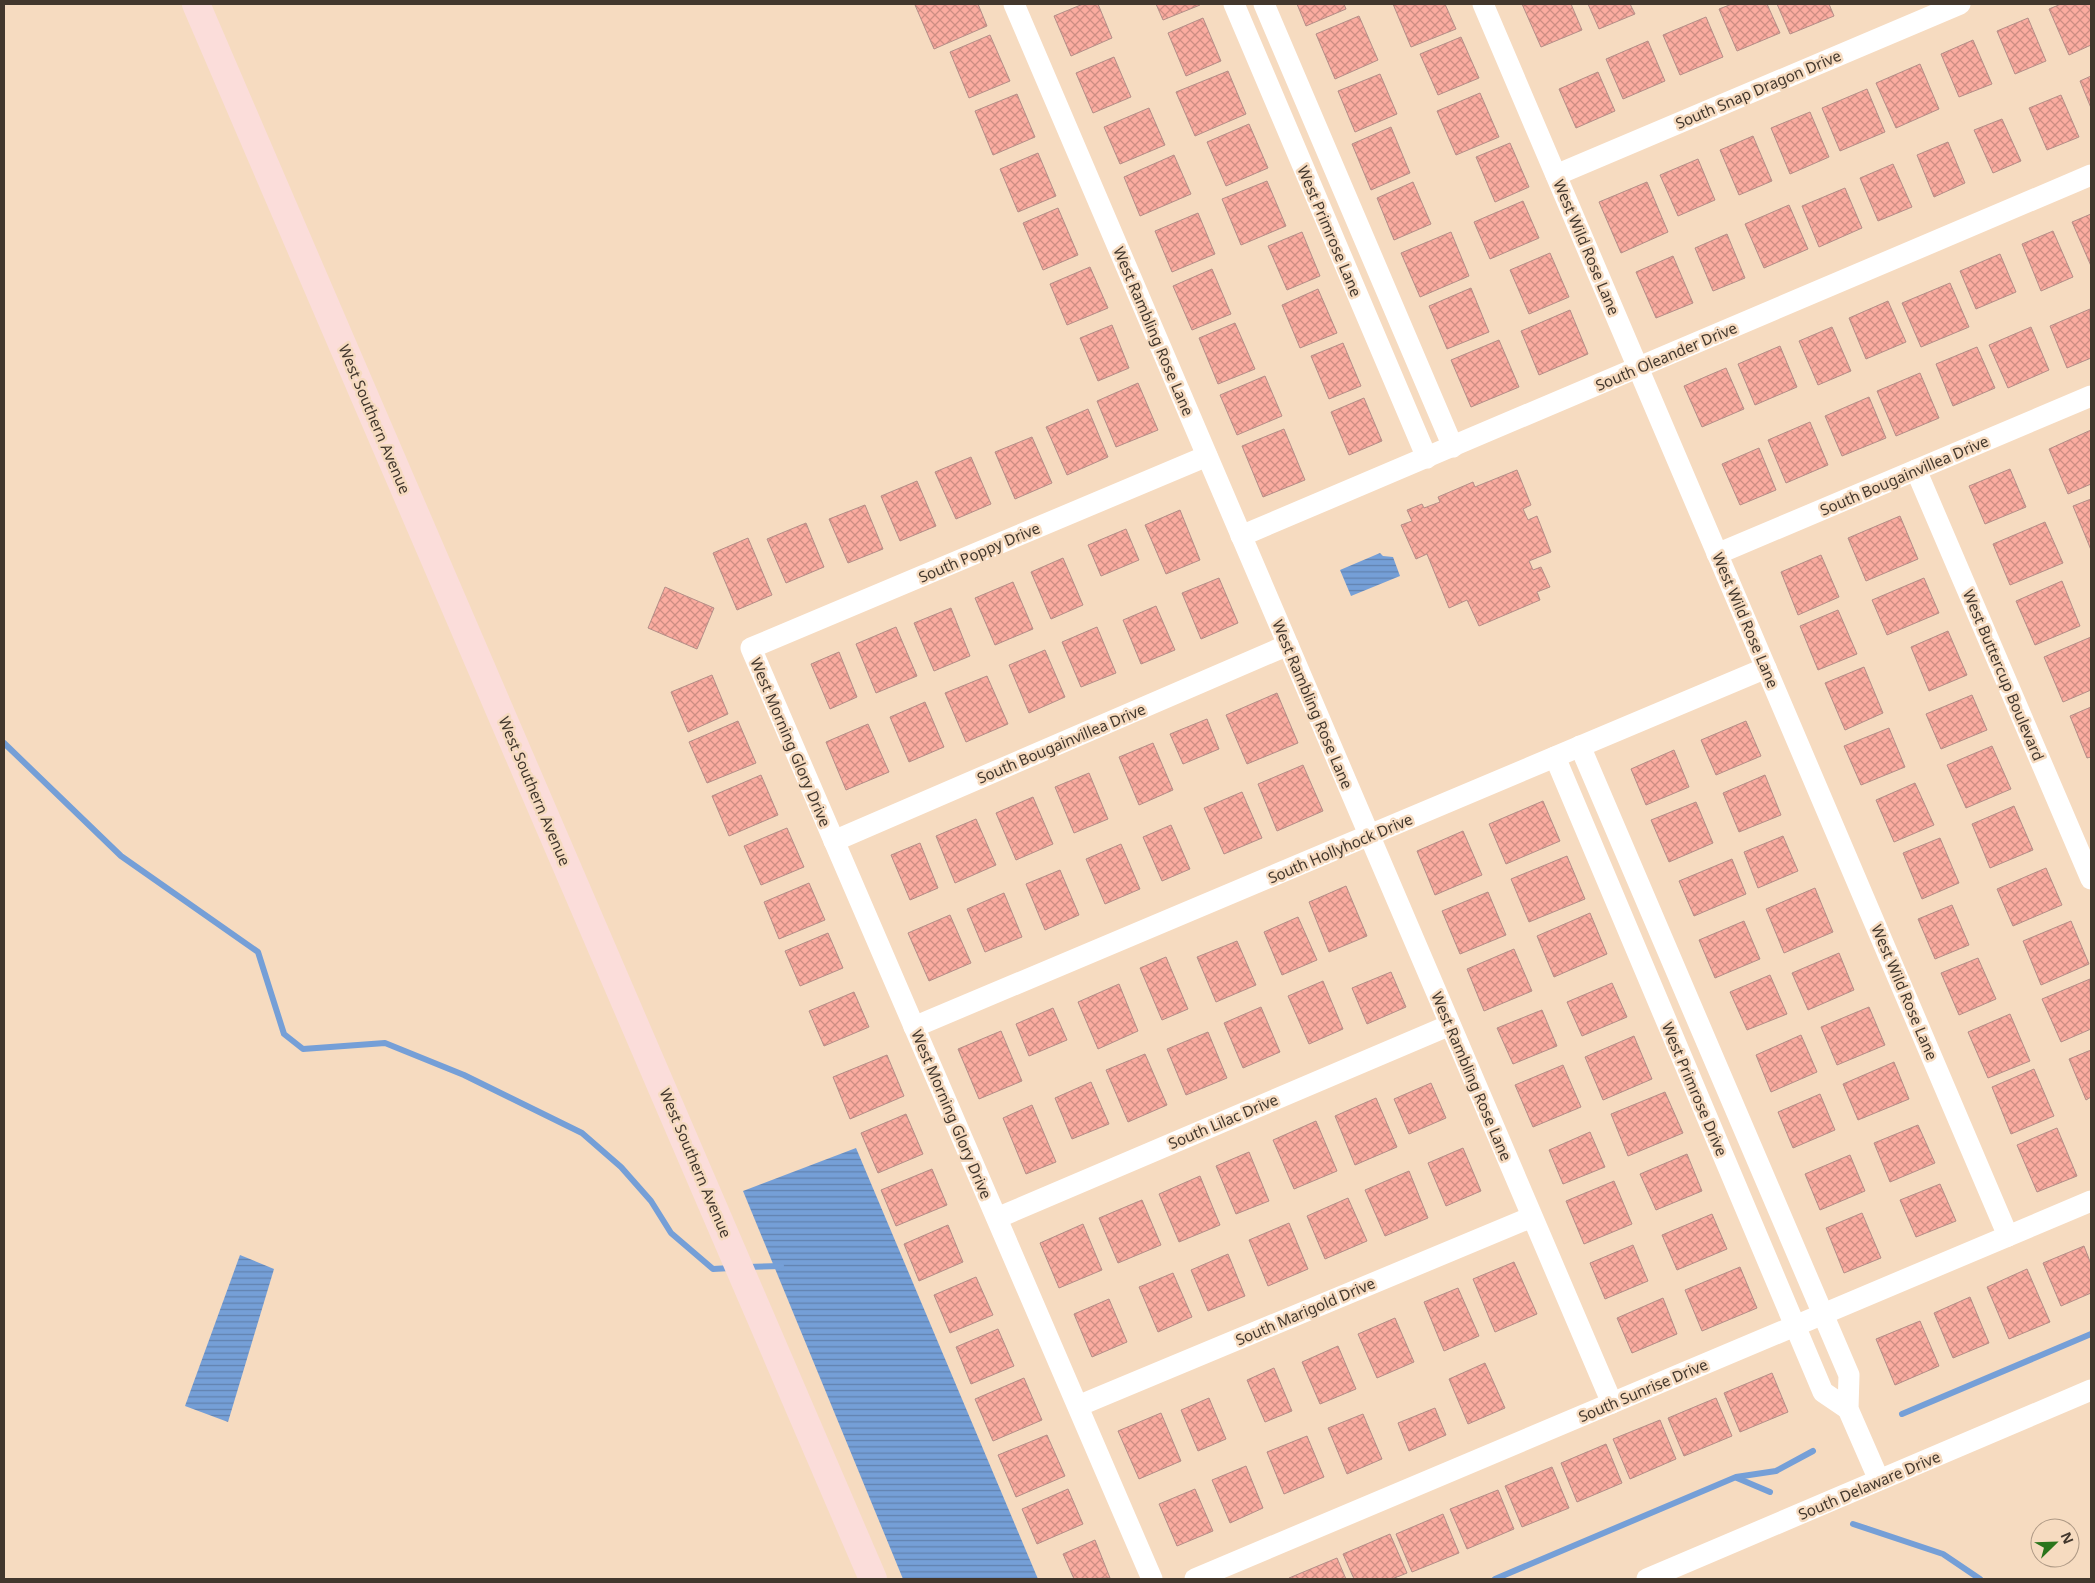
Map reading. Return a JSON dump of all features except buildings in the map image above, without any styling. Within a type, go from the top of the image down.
[{"type":"main road","name":"West Southern Avenue","points":[[196,4],[725,1230],[873,1579]]},
{"type":"street","name":"West Rambling Rose Lane","points":[[1014,4],[1612,1403]]},
{"type":"street","name":"West Primrose Lane","points":[[1234,4],[1427,458]]},
{"type":"street","name":"West Primrose Lane","points":[[1264,4],[1453,447]]},
{"type":"street","name":"West Wild Rose Lane","points":[[1483,4],[2008,1236]]},
{"type":"street","name":"South Snap Dragon Drive","points":[[1556,175],[1960,4]]},
{"type":"street","points":[[1249,40],[1274,29]]},
{"type":"street","name":"South Oleander Drive","points":[[1241,536],[2091,175]]},
{"type":"street","points":[[1329,228],[1355,218]]},
{"type":"street","name":"South Bougainvillea Drive","points":[[1718,554],[2091,396]]},
{"type":"street","name":"South Poppy Drive","points":[[751,648],[1207,456]]},
{"type":"street","name":"West Buttercup Boulevard","points":[[1916,470],[2091,879]]},
{"type":"street","name":"South Bougainvillea Drive","points":[[834,841],[1288,645]]},
{"type":"street","name":"West Morning Glory Drive","points":[[751,648],[1152,1579]]},
{"type":"street","name":"South Hollyhock Drive","points":[[914,1027],[1766,668]]},
{"type":"street","name":"West Primrose Drive","points":[[1580,746],[1849,1375],[1848,1409],[1879,1480]]},
{"type":"street","name":"West Primrose Drive","points":[[1555,757],[1823,1392],[1848,1409]]},
{"type":"street","name":"South Lilac Drive","points":[[997,1218],[1450,1025]]},
{"type":"street","name":"South Sunrise Drive","points":[[1195,1579],[2091,1201]]},
{"type":"street","name":"South Marigold Drive","points":[[1078,1406],[1532,1217]]},
{"type":"street","name":"South Delaware Drive","points":[[1647,1579],[2091,1390]]},
{"type":"water","points":[[1380,553],[1383,556],[1393,557],[1400,576],[1351,596],[1340,570]]},
{"type":"water","points":[[856,1148],[1038,1579],[903,1579],[743,1191]]},
{"type":"water","points":[[240,1255],[274,1269],[228,1422],[185,1406]]},
{"type":"waterway","points":[[4,743],[121,856],[258,952],[284,1034],[303,1049],[385,1043],[464,1075],[582,1133],[621,1167],[651,1201],[671,1233],[713,1269],[731,1268]]},
{"type":"waterway","points":[[746,1267],[781,1266]]},
{"type":"waterway","points":[[1902,1414],[2091,1334]]},
{"type":"waterway","points":[[1495,1579],[1736,1477],[1776,1471],[1813,1451]]},
{"type":"waterway","points":[[1737,1478],[1770,1492]]},
{"type":"waterway","points":[[1853,1524],[1943,1554],[1980,1579]]}]
